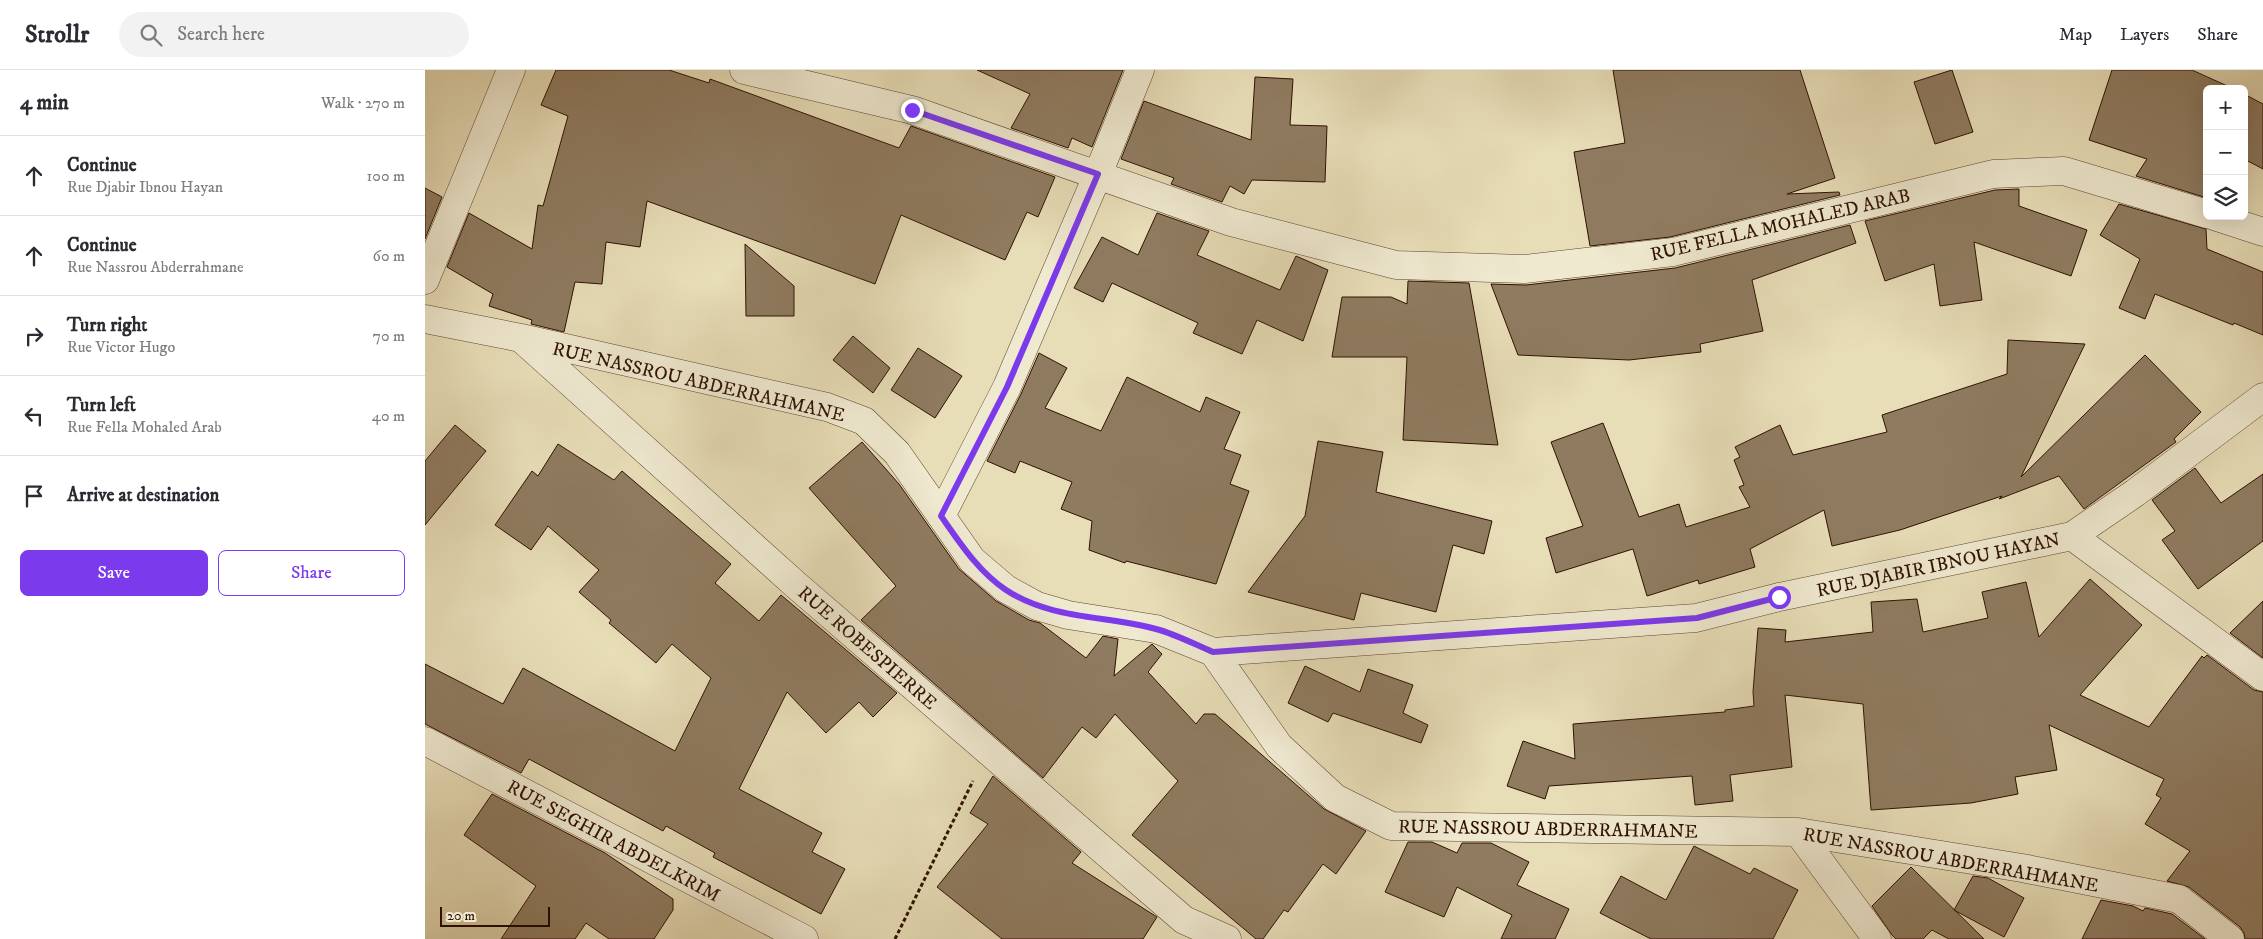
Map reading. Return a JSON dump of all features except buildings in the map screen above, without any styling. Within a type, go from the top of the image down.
[{"type":"street","points":[[425,280],[511,70]]},
{"type":"street","name":"RUE FELLA MOHALED ARAB","points":[[744,70],[912,110],[1231,222],[1396,265],[1524,269],[1673,252],[1993,174],[2063,171],[2203,213]]},
{"type":"street","points":[[941,516],[1007,387],[1098,174],[1140,70]]},
{"type":"street","points":[[2226,220],[2263,232]]},
{"type":"street","name":"RUE NASSROU ABDERRAHMANE","points":[[425,319],[521,338],[827,407],[864,421],[897,453],[972,560],[1005,589],[1037,606],[1068,615],[1157,629],[1213,652],[1279,746],[1335,798],[1391,826],[1797,832],[2022,868],[2179,900],[2230,939]]},
{"type":"street","name":"RUE ROBESPIERRE","points":[[521,338],[796,585],[1184,920],[1227,939]]},
{"type":"street","name":"RUE DJABIR IBNOU HAYAN","points":[[1213,652],[1697,618],[1779,597],[2072,536],[2135,493],[2263,397]]},
{"type":"street","points":[[2072,536],[2263,677]]},
{"type":"street","name":"RUE SEGHIR ABDELKRIM","points":[[425,741],[804,939]]},
{"type":"street","points":[[1797,832],[1877,939]]},
{"type":"path","points":[[895,939],[987,751]]},
{"type":"route","points":[[912,110],[1098,174],[1007,387],[941,516],[972,560],[1005,589],[1037,606],[1068,615],[1157,629],[1213,652],[1697,618],[1779,597]]}]
